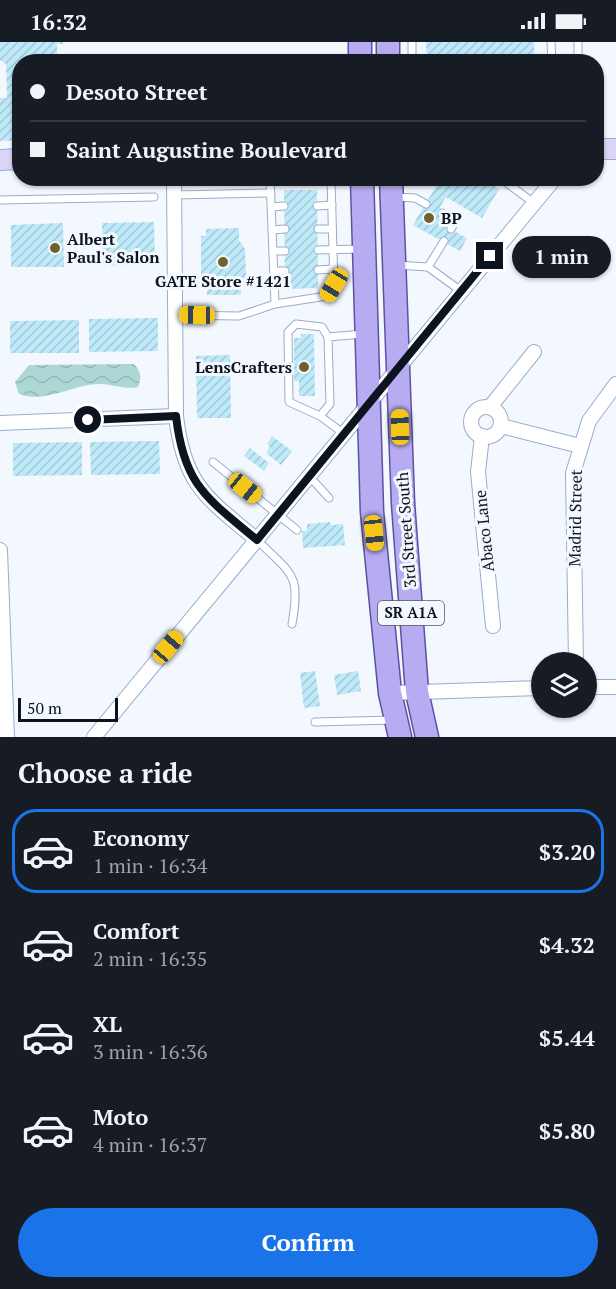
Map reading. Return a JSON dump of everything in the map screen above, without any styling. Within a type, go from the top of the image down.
[{"type":"main road","name":"3rd Street South","points":[[362,186],[372,512],[390,693],[398,728]]},
{"type":"main road","name":"3rd Street South","points":[[392,188],[403,503],[417,692],[427,737]]},
{"type":"street","points":[[174,186],[176,416],[180,449],[189,472],[205,496],[257,540]]},
{"type":"street","points":[[94,737],[548,186]]},
{"type":"street","points":[[490,407],[534,352]]},
{"type":"street","name":"Madrid Street","points":[[576,652],[573,473],[589,421],[616,384]]},
{"type":"street","points":[[490,407],[500,414],[501,426],[494,435],[482,436],[472,429],[471,418],[478,408],[490,407]]},
{"type":"street","points":[[0,423],[176,416]]},
{"type":"street","points":[[501,426],[580,446]]},
{"type":"street","name":"Abaco Lane","points":[[482,436],[478,472],[493,626]]},
{"type":"street","points":[[0,550],[7,737]]},
{"type":"street","points":[[597,687],[616,687]]},
{"type":"street","points":[[390,693],[531,688]]},
{"type":"lane","points":[[270,186],[275,304]]},
{"type":"lane","points":[[175,315],[239,316],[275,304],[327,296],[334,285],[331,186]]},
{"type":"lane","points":[[511,186],[534,203]]},
{"type":"lane","points":[[392,188],[426,204]]},
{"type":"lane","points":[[174,195],[271,193]]},
{"type":"lane","points":[[0,200],[154,197]]},
{"type":"lane","points":[[317,206],[332,205]]},
{"type":"lane","points":[[272,207],[284,206]]},
{"type":"lane","points":[[441,213],[455,222],[451,229]]},
{"type":"lane","points":[[272,230],[285,229]]},
{"type":"lane","points":[[318,229],[332,229]]},
{"type":"lane","points":[[428,267],[444,242]]},
{"type":"lane","points":[[318,250],[364,249]]},
{"type":"lane","points":[[273,251],[285,251]]},
{"type":"lane","points":[[394,265],[428,267],[461,291]]},
{"type":"lane","points":[[318,270],[333,270]]},
{"type":"lane","points":[[274,272],[285,271]]},
{"type":"lane","points":[[320,416],[330,404],[328,336],[322,327],[296,324],[288,332],[289,402],[320,416],[343,433]]},
{"type":"lane","points":[[328,336],[366,334]]},
{"type":"lane","points":[[213,462],[297,530]]},
{"type":"lane","points":[[309,476],[329,498]]},
{"type":"lane","points":[[257,540],[286,568],[297,588],[292,624]]},
{"type":"lane","points":[[315,722],[398,728]]},
{"type":"water","points":[[134,364],[140,375],[138,387],[89,385],[39,397],[19,394],[15,382],[29,365]]},
{"type":"building","points":[[0,42],[63,42],[63,44],[57,44],[57,54],[12,54],[12,140],[0,141],[0,98],[7,98],[6,64],[0,60]]},
{"type":"building","points":[[426,42],[534,42],[535,54],[427,54]]},
{"type":"building","points":[[436,186],[494,186],[499,189],[482,218],[446,197],[440,207],[443,225],[467,238],[460,251],[413,225]]},
{"type":"building","points":[[284,190],[317,190],[318,288],[285,289]]},
{"type":"building","points":[[154,222],[155,265],[103,266],[102,223]]},
{"type":"building","points":[[63,223],[64,267],[11,267],[11,225]]},
{"type":"building","name":"GATE Store #1421","points":[[239,228],[239,240],[245,249],[246,275],[241,283],[241,295],[207,295],[207,288],[201,288],[201,236],[206,236],[206,229]]},
{"type":"building","points":[[158,318],[158,351],[89,352],[89,319]]},
{"type":"building","points":[[79,320],[79,353],[10,353],[10,321]]},
{"type":"building","points":[[301,334],[314,334],[315,396],[299,396],[299,381],[294,381],[294,338],[301,338]]},
{"type":"building","points":[[230,355],[231,418],[197,418],[196,356]]},
{"type":"building","points":[[272,436],[292,451],[281,465],[266,453],[270,447],[267,444]]},
{"type":"building","points":[[159,441],[160,474],[91,475],[90,442]]},
{"type":"building","points":[[82,442],[82,475],[13,476],[13,443]]},
{"type":"building","points":[[250,448],[269,463],[264,471],[244,456]]},
{"type":"building","points":[[330,522],[331,525],[343,524],[345,545],[303,548],[302,531],[307,531],[307,524]]},
{"type":"building","points":[[315,671],[320,706],[304,708],[300,673]]},
{"type":"building","points":[[358,671],[361,691],[337,695],[334,675]]},
{"type":"place","name":"BP","points":[[429,218]]},
{"type":"place","name":"Albert Paul's Salon","points":[[55,248]]},
{"type":"place","name":"GATE Store #1421","points":[[223,262]]},
{"type":"place","name":"LensCrafters","points":[[304,367]]},
{"type":"route","points":[[88,420],[176,416],[180,449],[189,472],[205,496],[257,540],[490,256]]}]
